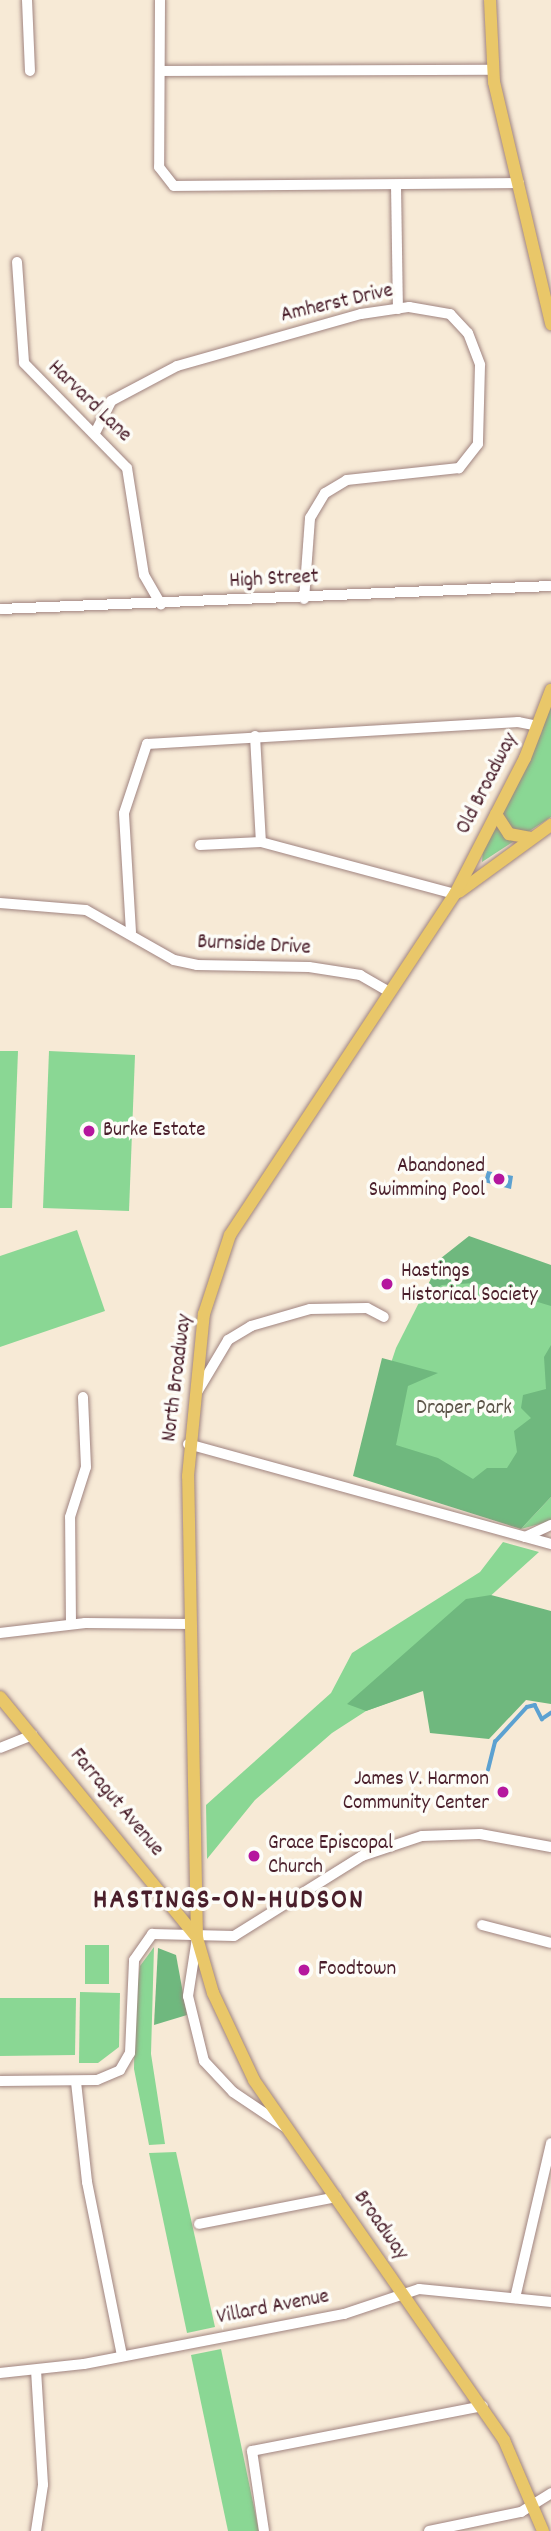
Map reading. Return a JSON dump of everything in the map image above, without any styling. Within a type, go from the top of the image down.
[{"type":"main road","points":[[490,0],[492,69],[551,324]]},
{"type":"main road","name":"Old Broadway","points":[[456,894],[538,726],[551,690]]},
{"type":"main road","points":[[496,814],[509,834],[531,838]]},
{"type":"main road","points":[[456,894],[551,825]]},
{"type":"main road","name":"North Broadway","points":[[197,1938],[188,1444],[207,1301],[230,1235],[456,894]]},
{"type":"main road","name":"Farragut Avenue","points":[[2,1701],[33,1735],[197,1938]]},
{"type":"main road","name":"Broadway","points":[[197,1938],[232,2040],[288,2129],[483,2406],[536,2505],[543,2531]]},
{"type":"street","points":[[27,0],[30,71]]},
{"type":"street","points":[[160,0],[159,167],[174,186],[519,183]]},
{"type":"street","points":[[160,71],[492,69]]},
{"type":"street","points":[[396,185],[398,309]]},
{"type":"street","name":"Harvard Lane","points":[[17,262],[24,363],[96,432],[127,468],[144,575],[161,605]]},
{"type":"street","name":"Amherst Drive","points":[[96,432],[111,401],[177,366],[398,309],[439,310],[468,333],[480,365],[478,444],[459,468],[347,480],[325,493],[310,519],[304,599]]},
{"type":"street","name":"High Street","points":[[0,609],[161,605],[551,586]]},
{"type":"street","points":[[131,932],[124,813],[147,744],[518,722],[538,726]]},
{"type":"street","points":[[255,736],[261,842]]},
{"type":"street","points":[[200,845],[261,842],[456,894]]},
{"type":"street","name":"Burnside Drive","points":[[0,904],[86,909],[131,932],[174,960],[197,965],[309,967],[360,975],[390,992]]},
{"type":"street","points":[[192,1399],[228,1340],[251,1326],[310,1309],[367,1308],[384,1317]]},
{"type":"street","points":[[71,1624],[70,1517],[86,1466],[83,1397]]},
{"type":"street","points":[[188,1444],[551,1544]]},
{"type":"street","points":[[525,1537],[551,1525]]},
{"type":"street","points":[[0,1633],[71,1624],[191,1624]]},
{"type":"street","points":[[0,1748],[33,1735]]},
{"type":"street","points":[[0,2081],[76,2082],[110,2076],[126,2063],[134,1960],[144,1939],[165,1932],[197,1938],[242,1933],[353,1861],[402,1841],[464,1833],[551,1847]]},
{"type":"street","points":[[482,1924],[551,1943]]},
{"type":"street","points":[[197,1938],[188,1996],[204,2062],[233,2092],[288,2129]]},
{"type":"street","points":[[76,2082],[87,2182],[122,2356]]},
{"type":"street","points":[[515,2298],[551,2143]]},
{"type":"street","points":[[199,2224],[336,2197]]},
{"type":"street","name":"Villard Avenue","points":[[0,2373],[122,2356],[383,2306],[419,2289],[551,2302]]},
{"type":"street","points":[[36,2370],[43,2485],[36,2531]]},
{"type":"street","points":[[264,2531],[252,2451],[483,2406]]},
{"type":"street","points":[[429,2531],[536,2505],[551,2493]]},
{"type":"green space","points":[[551,699],[551,817],[482,862],[483,847],[541,734]]},
{"type":"green space","points":[[0,1051],[18,1051],[12,1208],[0,1208]]},
{"type":"green space","name":"Burke Estate","points":[[49,1051],[135,1055],[129,1211],[43,1208]]},
{"type":"green space","points":[[77,1230],[105,1311],[0,1347],[0,1256]]},
{"type":"green space","points":[[469,1236],[551,1265],[551,1306],[475,1283],[442,1285],[421,1299],[435,1271],[431,1266]]},
{"type":"green space","name":"Draper Park","points":[[435,1271],[551,1286],[551,1445],[513,1517],[411,1486],[370,1426],[396,1348]]},
{"type":"green space","points":[[551,1345],[551,1497],[521,1529],[353,1476],[382,1358],[438,1373],[408,1386],[396,1445],[438,1458],[473,1479],[487,1468],[507,1468],[517,1452],[514,1431],[531,1418],[521,1408],[523,1395],[546,1389],[544,1357]]},
{"type":"green space","points":[[551,1497],[551,1521],[521,1529]]},
{"type":"green space","points":[[503,1542],[539,1552],[486,1600],[423,1690],[366,1711],[332,1733],[255,1800],[207,1859],[206,1805],[331,1693],[352,1653],[480,1572]]},
{"type":"green space","points":[[491,1595],[551,1611],[551,1704],[526,1700],[489,1739],[430,1733],[423,1691],[366,1711],[347,1704],[466,1599]]},
{"type":"green space","points":[[85,1945],[109,1945],[109,1984],[85,1984]]},
{"type":"green space","points":[[154,1947],[151,2054],[165,2144],[149,2145],[134,2069],[135,2001],[140,1966]]},
{"type":"green space","points":[[158,1948],[176,1955],[187,2015],[154,2025]]},
{"type":"green space","points":[[80,1992],[120,1993],[119,2047],[98,2063],[79,2063]]},
{"type":"green space","points":[[0,1998],[76,1998],[75,2055],[0,2056]]},
{"type":"green space","points":[[176,2152],[215,2327],[187,2333],[149,2153]]},
{"type":"green space","points":[[221,2349],[259,2531],[228,2531],[191,2355]]},
{"type":"water","name":"Abandoned Swimming Pool","points":[[487,1171],[513,1176],[511,1189],[484,1182]]},
{"type":"waterway","points":[[488,1770],[495,1742],[527,1707],[535,1705],[542,1719],[551,1713]]},
{"type":"place","name":"Burke Estate","points":[[89,1131]]},
{"type":"place","name":"Abandoned Swimming Pool","points":[[499,1179]]},
{"type":"place","name":"Hastings Historical Society","points":[[387,1284]]},
{"type":"place","name":"James V. Harmon Community Center","points":[[503,1792]]},
{"type":"place","name":"Grace Episcopal Church","points":[[254,1856]]},
{"type":"place","name":"Foodtown","points":[[304,1970]]},
{"type":"district","name":"HASTINGS-ON-HUDSON","points":[[229,1902]]}]
